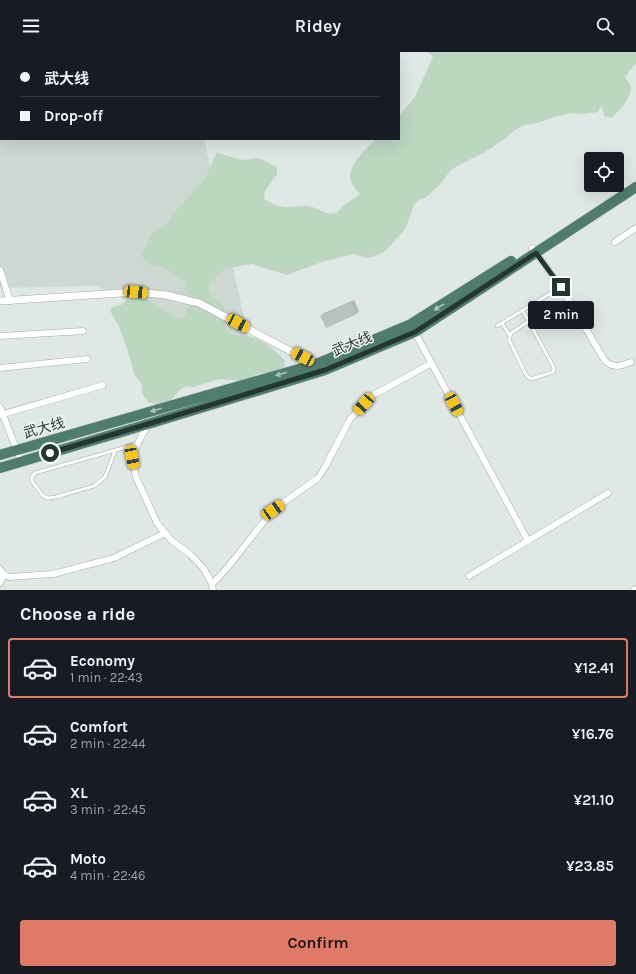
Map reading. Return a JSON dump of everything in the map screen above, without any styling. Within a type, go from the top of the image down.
[{"type":"highway","name":"武大线","points":[[534,250],[636,179]]},
{"type":"highway","name":"武大线","points":[[0,468],[325,370],[413,328],[534,250],[636,187]]},
{"type":"highway","name":"武大线","points":[[0,455],[316,364],[413,328]]},
{"type":"street","points":[[615,242],[636,228]]},
{"type":"street","points":[[534,250],[561,287],[605,361],[610,365],[618,367],[631,362]]},
{"type":"street","points":[[0,270],[10,300]]},
{"type":"street","points":[[0,301],[136,292],[166,295],[199,303],[325,370]]},
{"type":"street","points":[[413,328],[528,541]]},
{"type":"street","points":[[0,336],[83,331]]},
{"type":"street","points":[[0,368],[87,359]]},
{"type":"street","points":[[148,424],[132,457],[136,477],[157,523],[171,540],[191,555],[204,569],[212,587],[273,510],[318,478],[350,419],[364,404],[375,394],[432,363]]},
{"type":"street","points":[[1,414],[103,385]]},
{"type":"street","points":[[0,407],[1,414],[21,461]]},
{"type":"street","points":[[469,576],[608,493]]},
{"type":"street","points":[[2,571],[9,577],[53,574],[114,558],[165,533]]},
{"type":"street","points":[[0,583],[2,571]]},
{"type":"lane","points":[[496,326],[561,287]]},
{"type":"lane","points":[[502,323],[510,336],[509,340],[526,375],[531,379],[553,372],[554,368],[522,310]]},
{"type":"lane","points":[[510,336],[511,333],[529,321]]},
{"type":"lane","points":[[115,450],[105,477],[94,486],[48,498],[43,496],[32,481],[32,477],[35,473],[115,450],[137,444]]},
{"type":"shaded area","points":[[0,140],[204,140],[254,361],[96,286],[0,288]]},
{"type":"green space","points":[[426,52],[636,52],[636,64],[625,77],[631,87],[629,97],[612,118],[604,116],[601,106],[598,112],[583,114],[572,113],[558,116],[537,123],[524,125],[512,132],[506,138],[485,152],[451,170],[431,193],[425,198],[419,200],[414,205],[406,227],[384,252],[366,258],[354,254],[322,262],[287,275],[252,264],[227,268],[220,272],[209,286],[209,289],[211,294],[221,303],[224,308],[224,324],[228,332],[231,334],[248,336],[257,339],[274,349],[285,361],[284,368],[270,373],[255,375],[243,381],[220,379],[194,387],[187,386],[181,389],[169,402],[156,404],[148,402],[142,393],[141,383],[134,374],[119,326],[110,309],[137,297],[144,298],[179,319],[184,318],[190,304],[185,282],[174,276],[169,270],[162,267],[149,265],[144,260],[142,255],[151,234],[156,229],[167,224],[177,208],[199,186],[207,175],[217,153],[242,160],[256,158],[277,167],[277,174],[265,191],[264,199],[278,206],[308,206],[330,214],[337,212],[360,194],[350,180],[352,167],[359,157],[375,140],[400,140],[400,115],[415,97],[433,57]]},
{"type":"building","points":[[351,302],[357,314],[326,328],[320,316]]},
{"type":"route","points":[[50,453],[325,370],[415,332],[536,253],[561,287]]}]
